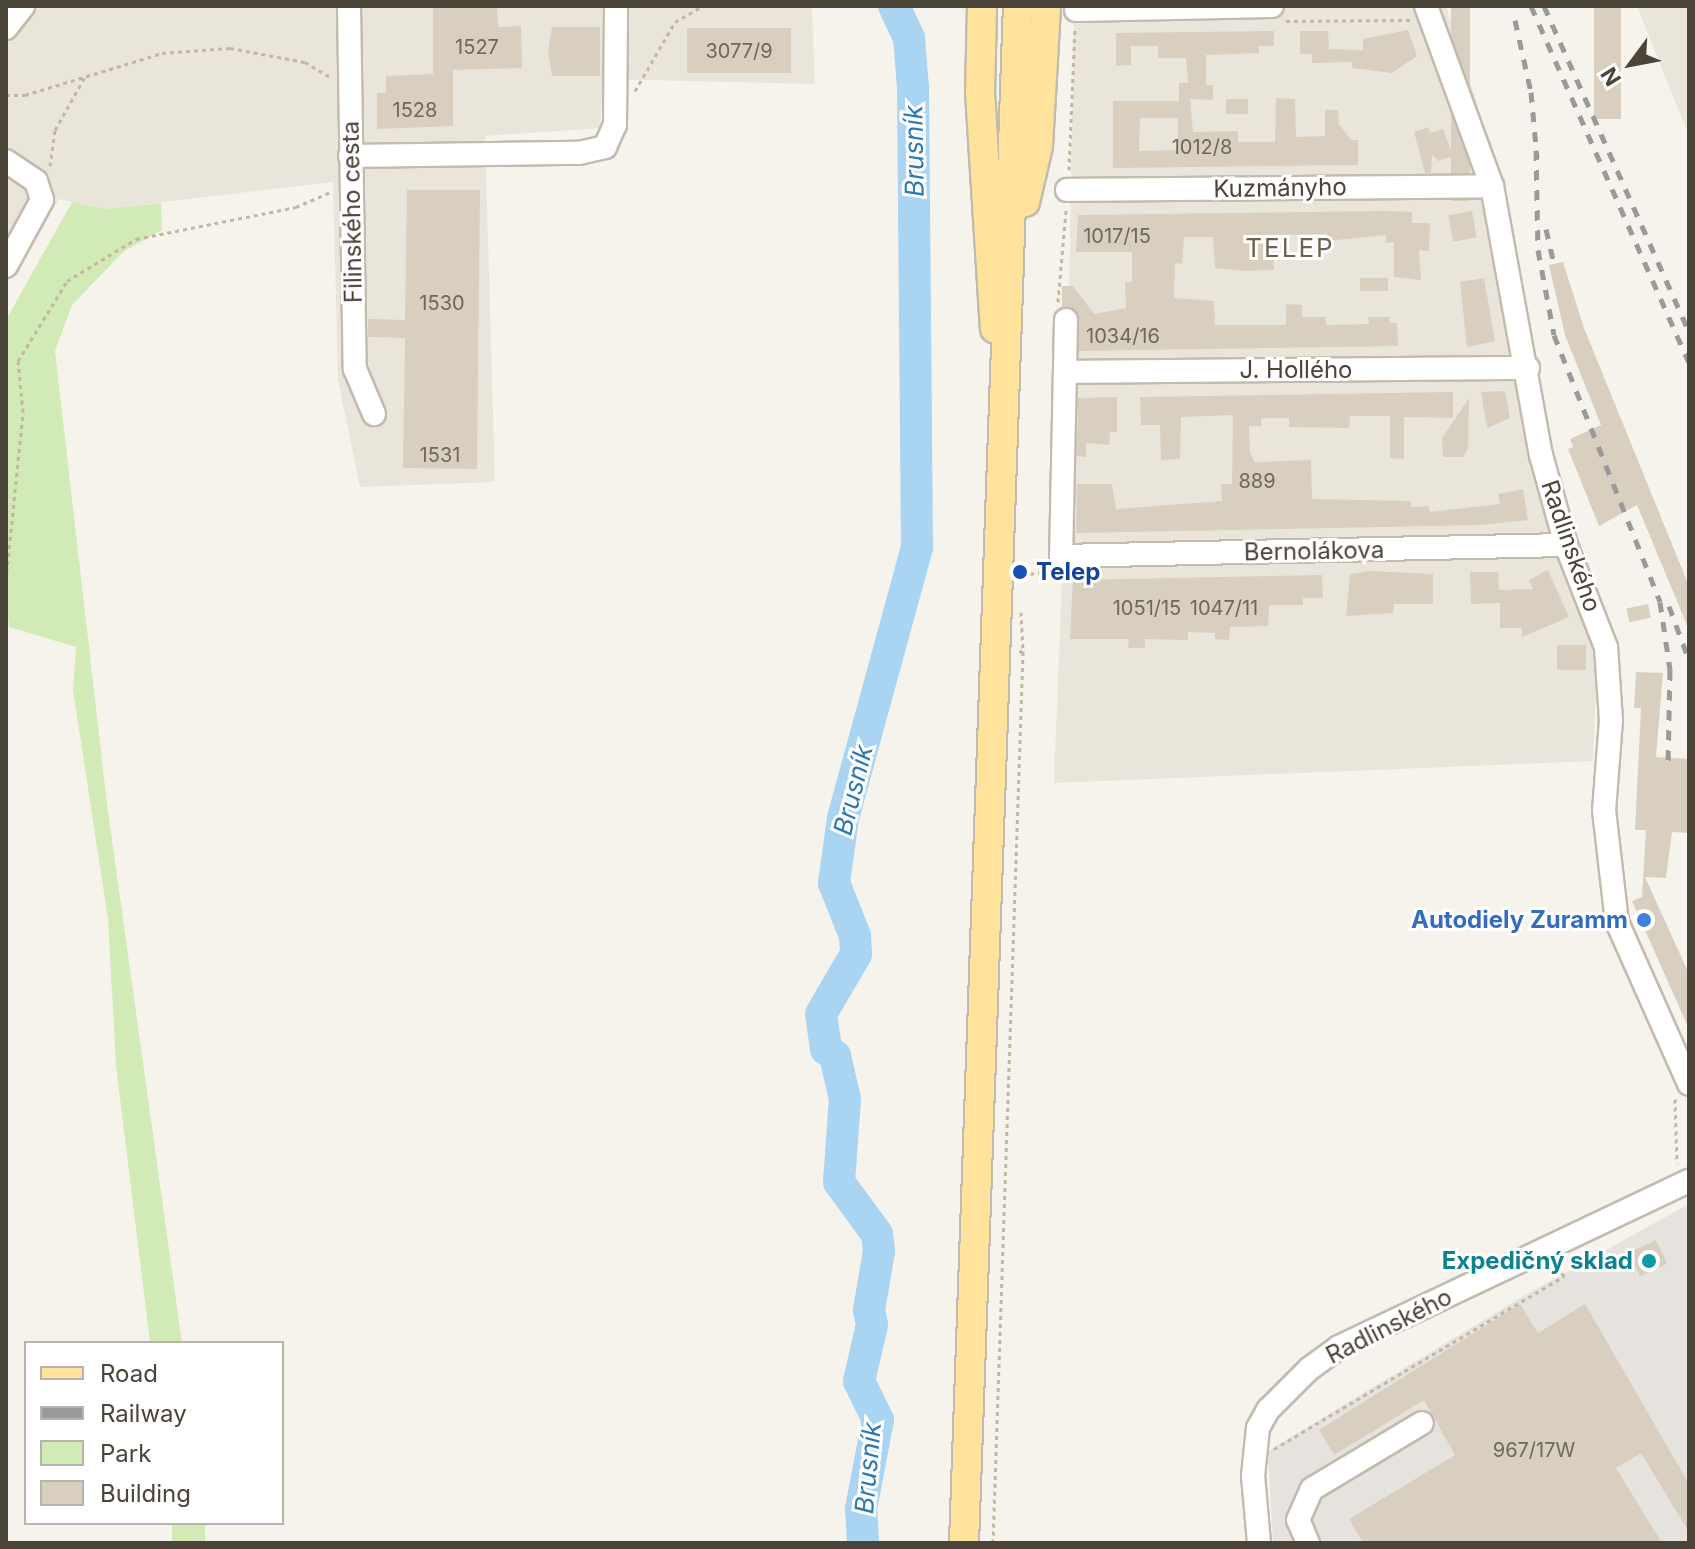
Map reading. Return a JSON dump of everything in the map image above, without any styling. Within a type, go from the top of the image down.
[{"type":"main road","points":[[982,6],[988,280],[1001,377]]},
{"type":"main road","points":[[964,1543],[1001,377],[1012,258],[1018,6]]},
{"type":"main road","points":[[1012,258],[1038,146],[1046,6]]},
{"type":"street","points":[[6,28],[23,6]]},
{"type":"street","name":"Filinského cesta","points":[[349,6],[355,369],[374,414]]},
{"type":"street","points":[[350,156],[579,153],[605,147],[615,125],[616,6]]},
{"type":"street","points":[[1076,10],[1272,6]]},
{"type":"street","name":"Radlinského","points":[[1420,13],[1492,186],[1528,368],[1541,455],[1566,545],[1606,647],[1611,720],[1604,810],[1617,922],[1681,1085]]},
{"type":"street","points":[[6,161],[31,176],[41,194],[40,206],[6,266]]},
{"type":"street","name":"Kuzmányho","points":[[1067,190],[1492,186]]},
{"type":"street","points":[[1056,563],[1066,320]]},
{"type":"street","name":"J. Hollého","points":[[1065,372],[1528,368]]},
{"type":"street","name":"Bernolákova","points":[[1056,563],[1566,545]]},
{"type":"street","name":"Radlinského","points":[[1259,1543],[1254,1450],[1268,1410],[1286,1389],[1339,1347],[1680,1186]]},
{"type":"street","points":[[1308,1543],[1298,1520],[1312,1489],[1422,1423]]},
{"type":"path","points":[[615,125],[675,22],[703,6]]},
{"type":"path","points":[[1409,6],[1420,13]]},
{"type":"path","points":[[1066,320],[1059,317],[1057,287],[1063,271],[1076,10]]},
{"type":"path","points":[[6,95],[25,95],[162,53],[230,48],[305,62],[350,88]]},
{"type":"path","points":[[41,194],[48,185],[55,130],[86,75]]},
{"type":"path","points":[[6,580],[23,412],[18,361],[67,281],[136,239],[296,207],[352,183]]},
{"type":"path","points":[[1019,575],[1056,563]]},
{"type":"path","points":[[1021,606],[1023,652]]},
{"type":"path","points":[[1680,1186],[1681,1085]]},
{"type":"path","points":[[1270,1452],[1564,1276],[1547,1249]]},
{"type":"shaded area","points":[[6,6],[812,6],[815,84],[603,79],[600,128],[485,136],[495,482],[360,487],[338,380],[333,182],[105,209],[59,199],[6,285]]},
{"type":"shaded area","points":[[1074,6],[1446,6],[1505,192],[1552,447],[1550,525],[1597,659],[1593,761],[1054,783],[1066,477]]},
{"type":"shaded area","points":[[1637,6],[1689,6],[1689,134],[1674,99]]},
{"type":"shaded area","points":[[1689,1204],[1689,1543],[1273,1543],[1268,1451],[1520,1298]]},
{"type":"green space","points":[[72,202],[105,209],[161,203],[162,230],[123,252],[72,305],[55,351],[107,804],[182,1341],[150,1341],[116,1065],[108,919],[73,690],[76,647],[9,627],[6,596],[6,320]]},
{"type":"green space","points":[[172,1525],[205,1525],[205,1543],[172,1543]]},
{"type":"building","points":[[433,6],[497,6],[498,27],[521,26],[522,68],[453,70],[453,126],[377,129],[377,93],[386,93],[386,76],[433,74]]},
{"type":"building","points":[[1451,6],[1470,6],[1470,201],[1451,201]]},
{"type":"building","points":[[1594,6],[1621,6],[1621,119],[1594,119]]},
{"type":"building","points":[[552,27],[600,27],[600,76],[552,76],[548,51]]},
{"type":"building","points":[[687,28],[791,28],[791,73],[687,73]]},
{"type":"building","points":[[1408,30],[1417,56],[1392,73],[1352,68],[1352,62],[1312,63],[1312,54],[1300,54],[1300,31],[1328,31],[1329,49],[1363,50],[1363,39]]},
{"type":"building","points":[[1274,31],[1274,46],[1259,46],[1259,53],[1206,55],[1206,85],[1213,85],[1213,100],[1190,99],[1193,132],[1238,131],[1238,142],[1275,142],[1276,98],[1295,99],[1296,137],[1325,136],[1325,110],[1338,110],[1339,124],[1351,140],[1358,140],[1358,165],[1113,168],[1113,101],[1179,101],[1179,83],[1188,83],[1186,58],[1158,58],[1158,46],[1131,46],[1131,65],[1116,66],[1116,33]],"holes":[[[1140,118],[1178,118],[1178,150],[1139,151]]]},
{"type":"building","points":[[1226,99],[1248,99],[1248,114],[1226,114]]},
{"type":"building","points":[[1428,127],[1430,133],[1443,129],[1453,156],[1438,161],[1432,155],[1431,173],[1425,173],[1414,132]]},
{"type":"building","points":[[407,190],[480,190],[477,469],[403,468],[405,338],[368,337],[368,319],[405,320]]},
{"type":"building","points":[[1472,211],[1477,238],[1453,242],[1448,215]]},
{"type":"building","points":[[1412,212],[1412,223],[1430,223],[1429,251],[1419,250],[1421,280],[1394,277],[1394,242],[1386,243],[1386,235],[1327,241],[1327,234],[1274,235],[1274,270],[1245,271],[1215,268],[1213,237],[1184,237],[1182,264],[1175,263],[1174,298],[1214,301],[1215,325],[1286,325],[1286,304],[1302,305],[1302,317],[1326,317],[1326,325],[1369,324],[1368,317],[1390,317],[1390,323],[1397,323],[1398,346],[1079,351],[1079,314],[1062,307],[1062,286],[1073,286],[1094,314],[1126,308],[1125,282],[1132,282],[1132,252],[1076,252],[1078,215]]},
{"type":"building","points":[[1563,262],[1584,328],[1689,586],[1689,630],[1637,505],[1599,526],[1568,449],[1573,447],[1570,439],[1601,425],[1565,335],[1549,265]]},
{"type":"building","points":[[1360,278],[1388,278],[1388,291],[1360,291]]},
{"type":"building","points":[[1484,278],[1495,341],[1467,347],[1460,282]]},
{"type":"building","points":[[1505,391],[1510,418],[1487,428],[1481,392]]},
{"type":"building","points":[[1453,392],[1453,418],[1404,417],[1404,459],[1390,458],[1390,416],[1350,416],[1349,428],[1289,427],[1289,418],[1261,418],[1261,426],[1249,426],[1250,453],[1255,462],[1311,460],[1312,499],[1411,501],[1411,507],[1429,506],[1430,512],[1500,504],[1498,494],[1523,489],[1528,520],[1481,525],[1076,533],[1077,484],[1112,484],[1116,509],[1222,501],[1221,484],[1232,484],[1233,415],[1181,417],[1180,459],[1161,460],[1160,425],[1141,425],[1140,397]]},
{"type":"building","points":[[1117,397],[1117,432],[1110,432],[1109,445],[1086,443],[1086,457],[1077,456],[1078,398]]},
{"type":"building","points":[[1469,398],[1468,448],[1463,457],[1443,457],[1442,438]]},
{"type":"building","points":[[1548,570],[1569,617],[1522,637],[1522,628],[1500,628],[1500,603],[1471,604],[1470,572],[1498,572],[1499,590],[1533,589],[1529,580]]},
{"type":"building","points":[[1370,571],[1433,574],[1433,604],[1394,604],[1393,613],[1346,616],[1350,574]]},
{"type":"building","points":[[1322,575],[1323,598],[1303,598],[1303,605],[1269,605],[1268,626],[1230,627],[1229,640],[1215,639],[1215,633],[1188,632],[1188,640],[1145,639],[1145,648],[1128,648],[1129,639],[1070,639],[1073,580]]},
{"type":"building","points":[[1648,604],[1651,618],[1629,622],[1626,609]]},
{"type":"building","points":[[1557,645],[1586,645],[1586,670],[1557,670]]},
{"type":"building","points":[[1636,672],[1663,673],[1656,757],[1689,759],[1689,833],[1672,832],[1666,878],[1645,877],[1689,974],[1689,1029],[1632,901],[1642,897],[1646,830],[1635,830],[1641,708],[1634,708]]},
{"type":"building","name":"Expedičný sklad","points":[[1656,1240],[1667,1264],[1640,1276],[1629,1253]]},
{"type":"building","points":[[1520,1304],[1538,1333],[1585,1304],[1689,1484],[1689,1532],[1641,1453],[1616,1468],[1662,1543],[1363,1543],[1349,1519],[1455,1455],[1424,1400],[1334,1455],[1319,1430]]},
{"type":"waterway","name":"Brusník","points":[[863,1543],[861,1509],[878,1420],[859,1381],[872,1325],[869,1310],[879,1251],[877,1234],[839,1182],[845,1099],[835,1056],[826,1049],[821,1014],[856,954],[855,936],[834,883],[843,818],[917,547],[913,88],[909,38],[894,6]]},
{"type":"railway","points":[[1531,6],[1689,362]]},
{"type":"railway","points":[[1544,6],[1689,332]]},
{"type":"railway","points":[[1515,20],[1531,92],[1537,158]]},
{"type":"railway","points":[[1536,150],[1538,250],[1554,335],[1660,602],[1670,670],[1668,763]]},
{"type":"railway","points":[[1546,229],[1554,263]]},
{"type":"railway","points":[[1669,606],[1689,660]]},
{"type":"place","name":"Telep","points":[[1020,572]]},
{"type":"place","name":"Autodiely Zuramm","points":[[1644,920]]},
{"type":"place","name":"Expedičný sklad","points":[[1649,1261]]},
{"type":"district","name":"TELEP","points":[[1290,248]]}]
